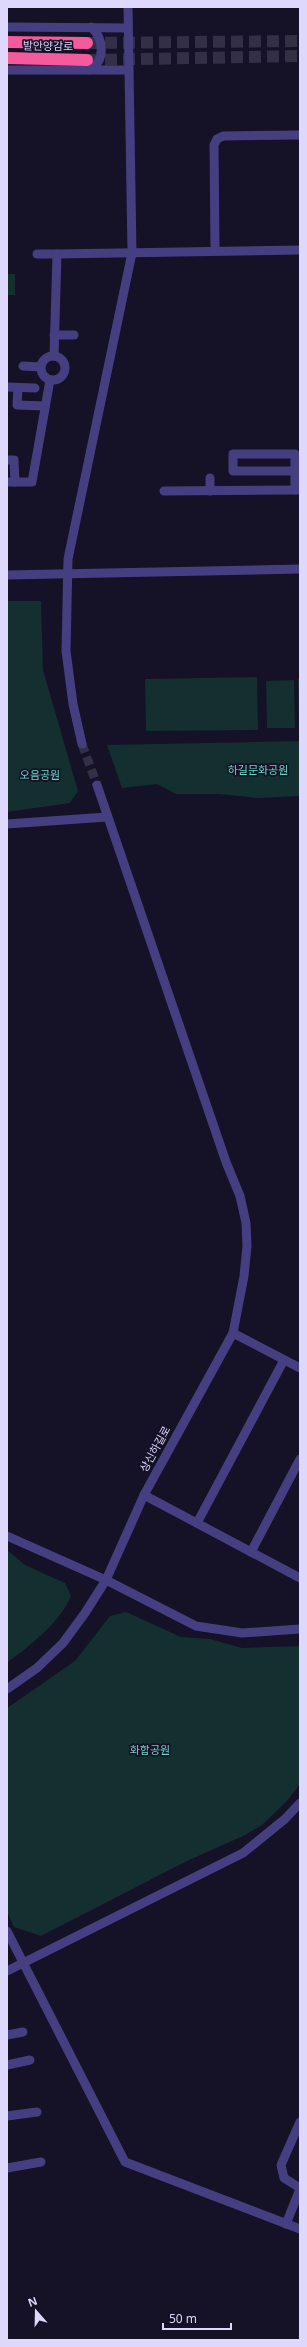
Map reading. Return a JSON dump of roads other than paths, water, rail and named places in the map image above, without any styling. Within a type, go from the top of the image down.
[{"type":"highway","name":"발안양감로","points":[[7,42],[87,44]]},
{"type":"highway","name":"발안양감로","points":[[7,58],[88,65]]},
{"type":"street","points":[[82,744],[73,704],[66,651],[68,556],[132,253],[128,7]]},
{"type":"street","points":[[7,26],[128,28]]},
{"type":"street","points":[[7,70],[97,64],[102,50],[99,37],[90,27]]},
{"type":"street","points":[[88,65],[128,70]]},
{"type":"street","points":[[214,250],[214,145],[217,139],[223,136],[300,135]]},
{"type":"street","points":[[37,254],[214,250],[300,250]]},
{"type":"street","points":[[54,356],[57,254]]},
{"type":"street","points":[[54,335],[74,335]]},
{"type":"street","points":[[54,356],[63,361],[65,369],[60,378],[50,380],[42,375],[40,367],[44,360],[54,356]]},
{"type":"street","points":[[23,366],[40,367]]},
{"type":"street","points":[[7,460],[14,460],[11,482],[32,482],[50,380]]},
{"type":"street","points":[[7,387],[35,388]]},
{"type":"street","points":[[18,388],[17,405],[45,406]]},
{"type":"street","points":[[164,491],[298,490],[295,471],[295,454],[233,454],[233,471],[295,471]]},
{"type":"street","points":[[210,478],[210,491]]},
{"type":"street","points":[[7,575],[300,569]]},
{"type":"street","name":"상신하길로","points":[[7,1689],[37,1668],[63,1643],[106,1580],[144,1495],[233,1333],[244,1276],[247,1246],[246,1223],[240,1196],[226,1162],[97,785]]},
{"type":"street","points":[[7,824],[107,817]]},
{"type":"street","points":[[233,1333],[300,1368]]},
{"type":"street","points":[[197,1523],[284,1360]]},
{"type":"street","points":[[251,1552],[300,1459]]},
{"type":"street","points":[[144,1495],[300,1578]]},
{"type":"street","points":[[7,1536],[106,1580],[196,1626],[242,1633],[300,1629]]},
{"type":"street","points":[[7,1971],[243,1854],[288,1816],[300,1803]]},
{"type":"street","points":[[7,1931],[125,2162],[300,2229]]},
{"type":"street","points":[[7,2035],[23,2032]]},
{"type":"street","points":[[7,2065],[30,2060]]},
{"type":"street","points":[[7,2116],[37,2112]]},
{"type":"street","points":[[286,2224],[300,2188],[284,2178],[281,2165],[300,2122]]},
{"type":"street","points":[[7,2168],[41,2162]]},
{"type":"tunnel","points":[[87,43],[300,41]]},
{"type":"tunnel","points":[[87,60],[300,56]]},
{"type":"tunnel","points":[[82,744],[97,785]]},
{"type":"park label","name":"하길문화공원","points":[[258,770]]},
{"type":"park label","name":"오음공원","points":[[40,775]]},
{"type":"park label","name":"화합공원","points":[[150,1750]]}]
